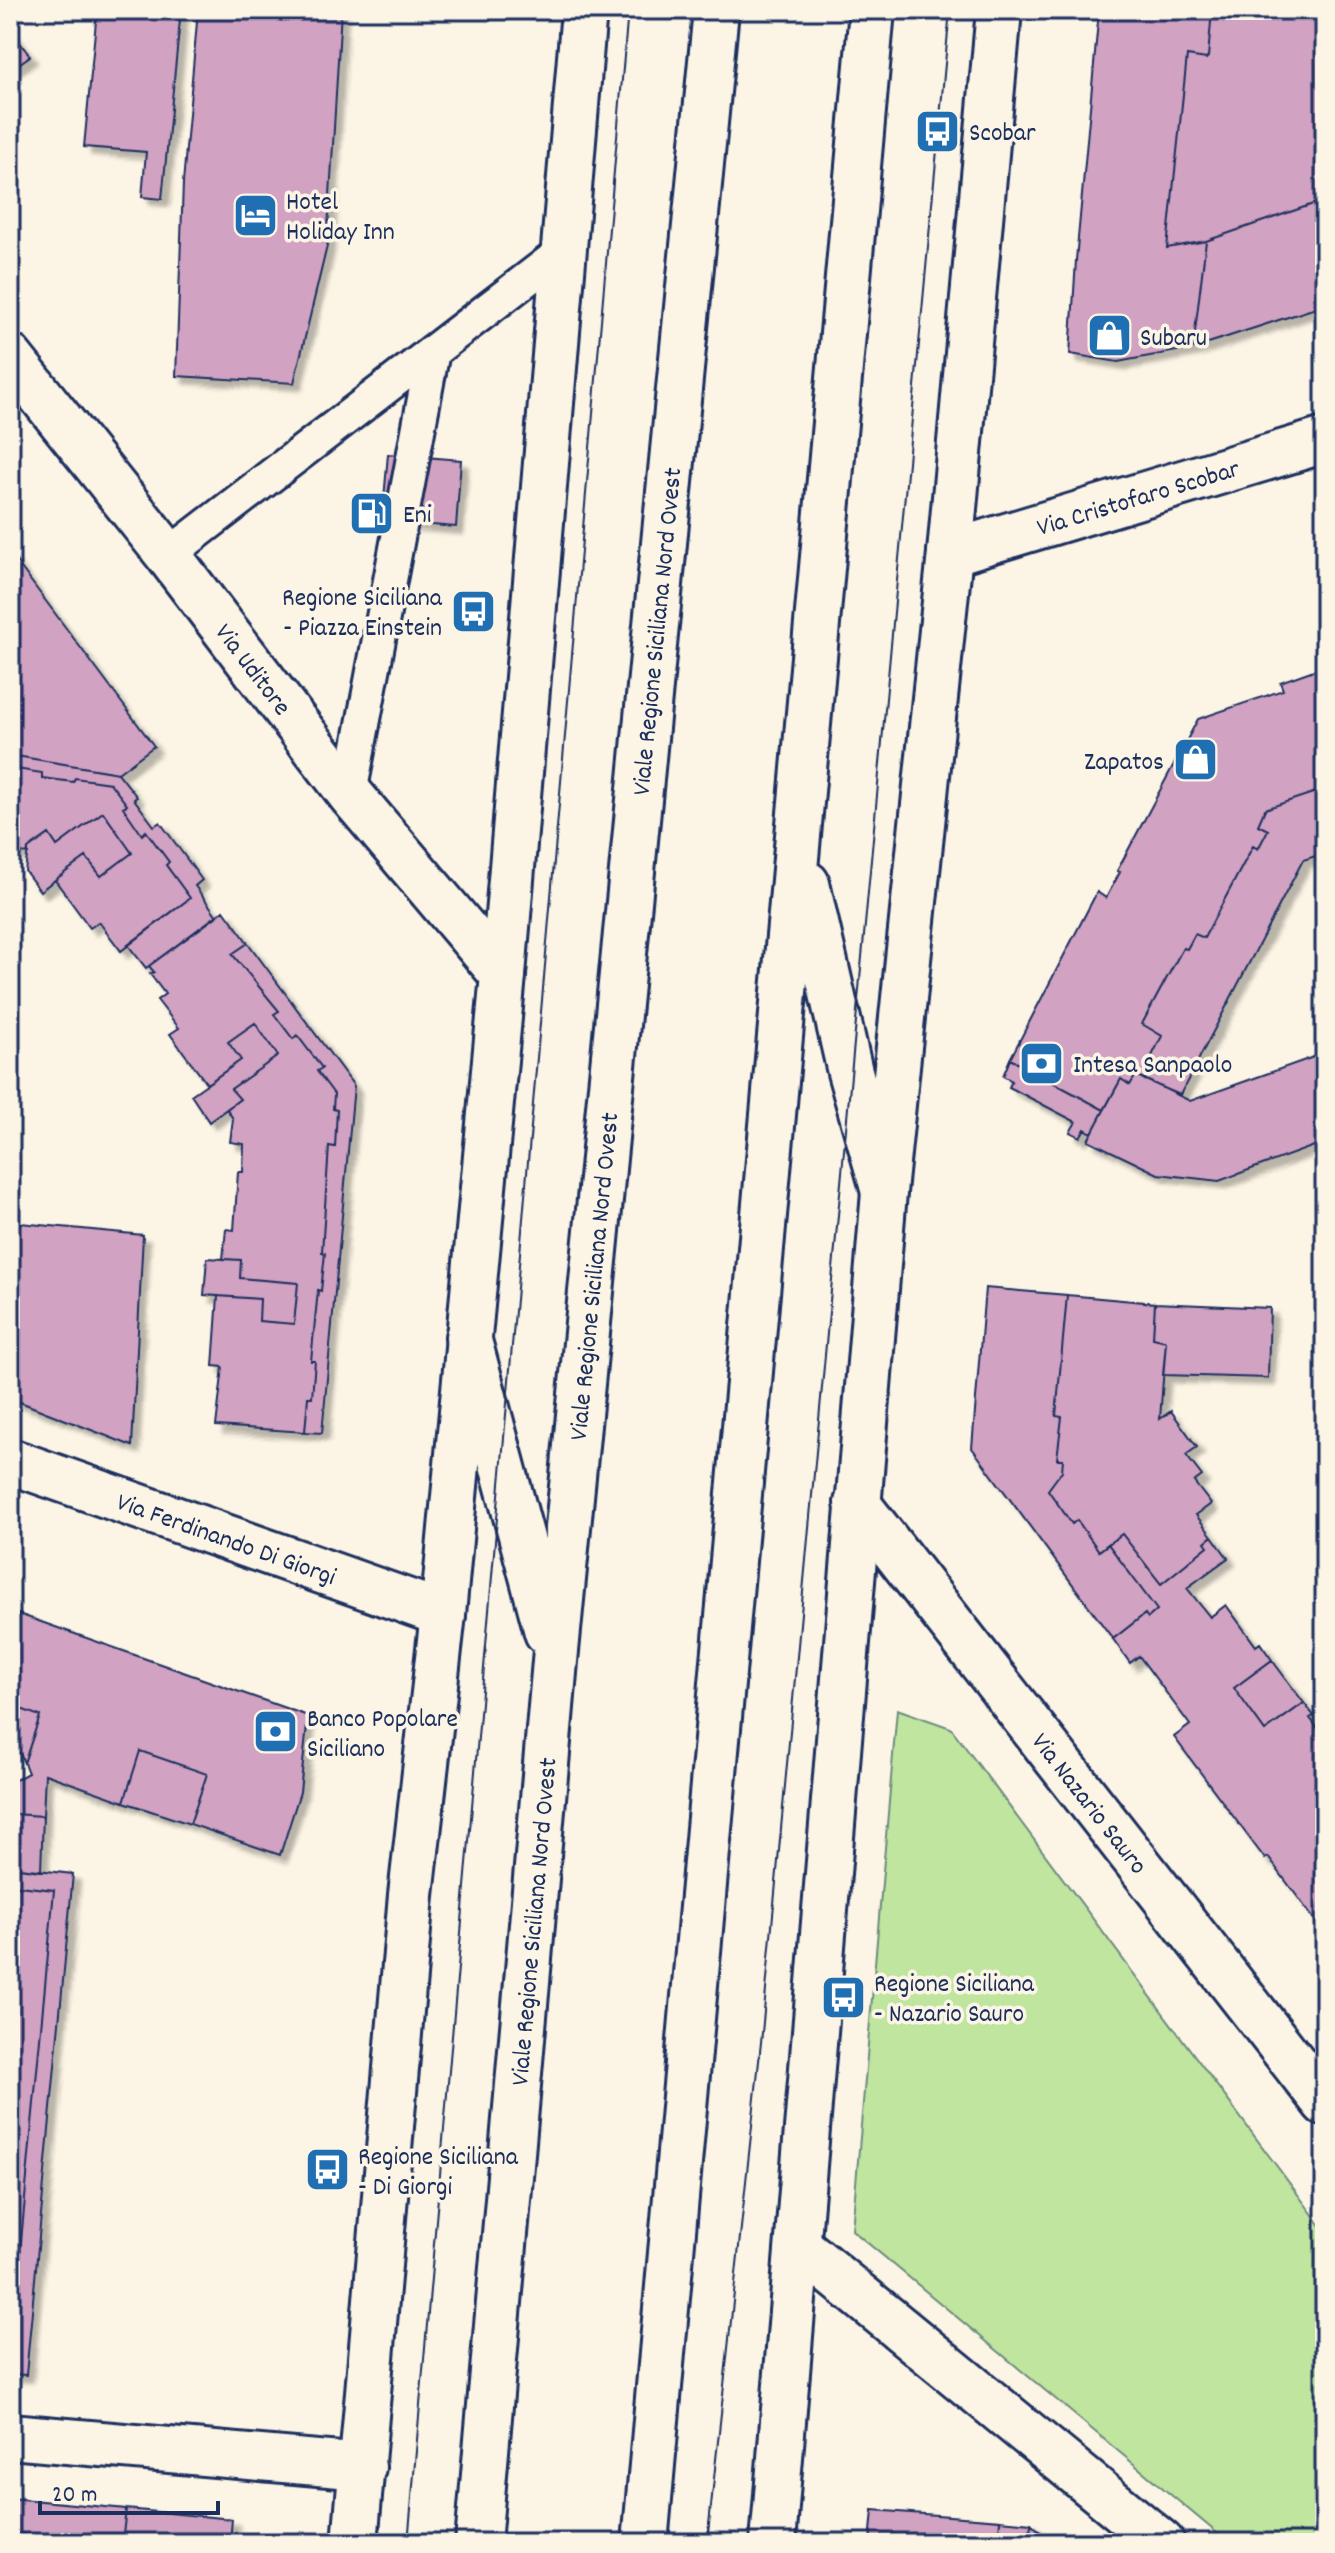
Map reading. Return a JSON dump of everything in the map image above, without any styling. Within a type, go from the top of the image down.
[{"type":"street","points":[[355,2543],[411,1895],[443,1614],[503,975],[584,10]]},
{"type":"street","name":"Viale Regione Siciliana Nord Ovest","points":[[478,2543],[555,1661],[716,10]]},
{"type":"street","points":[[645,2543],[872,10]]},
{"type":"street","points":[[773,2543],[884,1192],[950,553],[999,10]]},
{"type":"street","name":"Via Uditore","points":[[10,357],[168,555],[350,794],[503,975]]},
{"type":"street","name":"Via Cristofaro Scobar","points":[[950,553],[1325,440]]},
{"type":"street","points":[[798,845],[850,1072],[884,1192]]},
{"type":"street","points":[[468,1337],[555,1661]]},
{"type":"street","name":"Via Ferdinando Di Giorgi","points":[[10,1461],[443,1614]]},
{"type":"street","name":"Via Nazario Sauro","points":[[857,1503],[1325,2103]]},
{"type":"street","points":[[799,2246],[1162,2543]]},
{"type":"street","points":[[10,2436],[363,2467]]},
{"type":"lane","points":[[168,555],[562,252]]},
{"type":"lane","points":[[350,794],[433,351]]},
{"type":"green space","points":[[897,1709],[951,1728],[1325,2231],[1325,2543],[1229,2543],[852,2230]]},
{"type":"building","points":[[97,10],[181,10],[162,199],[142,197],[146,152],[84,147]]},
{"type":"building","name":"Hotel Holiday Inn","points":[[198,10],[341,10],[327,246],[294,383],[176,376],[183,183]]},
{"type":"building","points":[[1099,10],[1212,10],[1208,57],[1187,56],[1167,248],[1206,241],[1193,348],[1118,362],[1070,354]]},
{"type":"building","points":[[1212,10],[1325,10],[1325,200],[1206,241],[1167,248],[1187,56],[1208,57]]},
{"type":"building","points":[[10,29],[30,56],[10,70]]},
{"type":"building","points":[[1325,200],[1325,305],[1193,348],[1206,241]]},
{"type":"building","points":[[388,454],[461,460],[456,527],[382,521]]},
{"type":"building","points":[[10,553],[154,746],[118,773],[10,755]]},
{"type":"building","points":[[1325,666],[1325,797],[1319,799],[1316,792],[1265,809],[1258,825],[1268,830],[1258,849],[1253,846],[1204,938],[1195,934],[1187,949],[1183,948],[1142,1024],[1162,1036],[1145,1080],[1136,1075],[1130,1085],[1121,1079],[1104,1110],[1010,1059],[1097,892],[1106,898],[1120,872],[1117,871],[1198,719],[1283,690],[1280,682]]},
{"type":"building","points":[[10,755],[118,773],[154,826],[160,822],[202,880],[195,886],[217,916],[146,968],[128,945],[190,898],[166,865],[169,862],[146,831],[142,835],[123,807],[127,805],[110,783],[75,778],[73,782],[42,778],[42,773],[10,768]]},
{"type":"building","points":[[10,768],[42,773],[42,778],[73,782],[75,778],[110,783],[127,805],[123,807],[142,835],[146,831],[190,898],[121,951],[99,922],[90,928],[55,880],[86,857],[101,876],[132,853],[103,812],[57,846],[49,834],[28,849],[28,854],[10,852]]},
{"type":"building","points":[[1316,792],[1319,799],[1325,797],[1325,853],[1303,860],[1180,1095],[1145,1080],[1162,1036],[1142,1024],[1183,948],[1187,949],[1195,934],[1204,938],[1253,846],[1258,849],[1268,830],[1258,825],[1265,809]]},
{"type":"building","points":[[103,812],[132,853],[101,876],[86,857],[40,891],[25,871],[28,849],[49,834],[57,846]]},
{"type":"building","points":[[224,910],[248,943],[232,954],[279,1011],[274,1014],[293,1039],[297,1035],[322,1068],[317,1071],[334,1094],[333,1109],[337,1110],[335,1147],[329,1146],[322,1252],[325,1253],[311,1361],[315,1361],[312,1397],[308,1397],[305,1432],[216,1426],[223,1367],[213,1366],[218,1296],[260,1299],[259,1321],[294,1324],[298,1283],[240,1278],[241,1260],[223,1259],[226,1229],[234,1230],[238,1172],[243,1172],[244,1144],[230,1142],[233,1119],[227,1109],[240,1099],[231,1089],[278,1056],[255,1023],[228,1042],[241,1060],[207,1084],[170,1034],[179,1028],[157,1000],[165,994],[150,974],[154,972],[149,966]]},
{"type":"building","points":[[248,943],[354,1086],[322,1433],[305,1432],[308,1397],[312,1397],[315,1361],[311,1361],[325,1253],[322,1252],[329,1146],[335,1147],[337,1110],[333,1109],[334,1094],[317,1071],[322,1068],[297,1035],[293,1039],[274,1014],[279,1011],[232,954]]},
{"type":"building","points":[[255,1023],[278,1056],[231,1089],[240,1099],[209,1122],[191,1095],[241,1060],[228,1042]]},
{"type":"building","points":[[1325,1053],[1325,1142],[1219,1181],[1158,1174],[1088,1140],[1121,1079],[1130,1085],[1136,1075],[1190,1101]]},
{"type":"building","points":[[1010,1059],[1104,1110],[1092,1133],[1085,1129],[1080,1137],[1070,1132],[1076,1122],[1009,1087],[1012,1081],[1003,1076]]},
{"type":"building","points":[[10,1222],[143,1235],[132,1446],[10,1398]]},
{"type":"building","points":[[207,1258],[241,1260],[240,1278],[298,1283],[294,1324],[259,1321],[260,1299],[204,1295]]},
{"type":"building","points":[[985,1288],[1067,1295],[1056,1416],[1062,1417],[1057,1459],[1063,1459],[1062,1471],[1048,1490],[1072,1524],[1077,1520],[1099,1551],[1108,1544],[1157,1610],[1148,1618],[1145,1614],[1113,1639],[972,1448]]},
{"type":"building","points":[[1067,1295],[1155,1303],[1153,1338],[1166,1341],[1160,1419],[1171,1411],[1197,1447],[1186,1455],[1202,1476],[1194,1482],[1211,1504],[1196,1515],[1212,1536],[1205,1542],[1208,1546],[1161,1584],[1122,1534],[1099,1551],[1077,1520],[1072,1524],[1048,1490],[1062,1471],[1063,1459],[1057,1459],[1062,1417],[1056,1416]]},
{"type":"building","points":[[1155,1303],[1270,1308],[1268,1378],[1163,1375],[1166,1341],[1153,1338]]},
{"type":"building","points":[[1122,1534],[1161,1584],[1208,1546],[1205,1542],[1212,1536],[1228,1558],[1187,1588],[1210,1617],[1226,1605],[1256,1646],[1260,1643],[1272,1660],[1234,1688],[1265,1731],[1304,1703],[1314,1716],[1310,1718],[1325,1738],[1325,1934],[1174,1737],[1190,1725],[1139,1656],[1130,1663],[1113,1639],[1145,1614],[1148,1618],[1157,1610],[1108,1544]]},
{"type":"building","points":[[10,1611],[308,1716],[300,1792],[280,1855],[190,1824],[207,1774],[140,1751],[124,1802],[45,1774],[43,1816],[12,1814],[15,1780],[28,1773],[24,1763],[40,1716],[10,1705]]},
{"type":"building","points":[[1272,1660],[1304,1703],[1265,1731],[1234,1688]]},
{"type":"building","points":[[10,1705],[40,1716],[24,1763],[20,1753],[10,1750]]},
{"type":"building","points":[[140,1751],[207,1774],[190,1824],[124,1802]]},
{"type":"building","points":[[12,1814],[43,1816],[41,1871],[10,1867]]},
{"type":"building","points":[[10,1867],[73,1874],[26,2375],[10,2374],[10,2358],[54,1890],[10,1885]]},
{"type":"building","points":[[10,1885],[54,1890],[10,2358]]},
{"type":"building","points":[[10,2498],[126,2509],[122,2543],[10,2533]]},
{"type":"building","points":[[126,2509],[232,2519],[230,2543],[122,2543]]},
{"type":"building","points":[[873,2510],[1000,2520],[998,2543],[908,2540],[908,2543],[870,2543]]},
{"type":"building","points":[[1000,2520],[1031,2523],[1029,2543],[998,2543]]},
{"type":"building","points":[[1031,2523],[1052,2543],[1029,2543]]},
{"type":"tram line","points":[[408,2543],[628,10]]},
{"type":"tram line","points":[[707,2543],[762,2033],[950,10]]},
{"type":"place","name":"Scobar","points":[[938,131]]},
{"type":"place","name":"Hotel Holiday Inn","points":[[255,215]]},
{"type":"place","name":"Subaru","points":[[1109,336]]},
{"type":"place","name":"Eni","points":[[372,513]]},
{"type":"place","name":"Regione Siciliana - Piazza Einstein","points":[[473,611]]},
{"type":"place","name":"Zapatos","points":[[1195,760]]},
{"type":"place","name":"Intesa Sanpaolo","points":[[1042,1063]]},
{"type":"place","name":"Banco Popolare Siciliano","points":[[276,1732]]},
{"type":"place","name":"Regione Siciliana - Nazario Sauro","points":[[843,1997]]},
{"type":"place","name":"Regione Siciliana - Di Giorgi","points":[[327,2170]]}]
